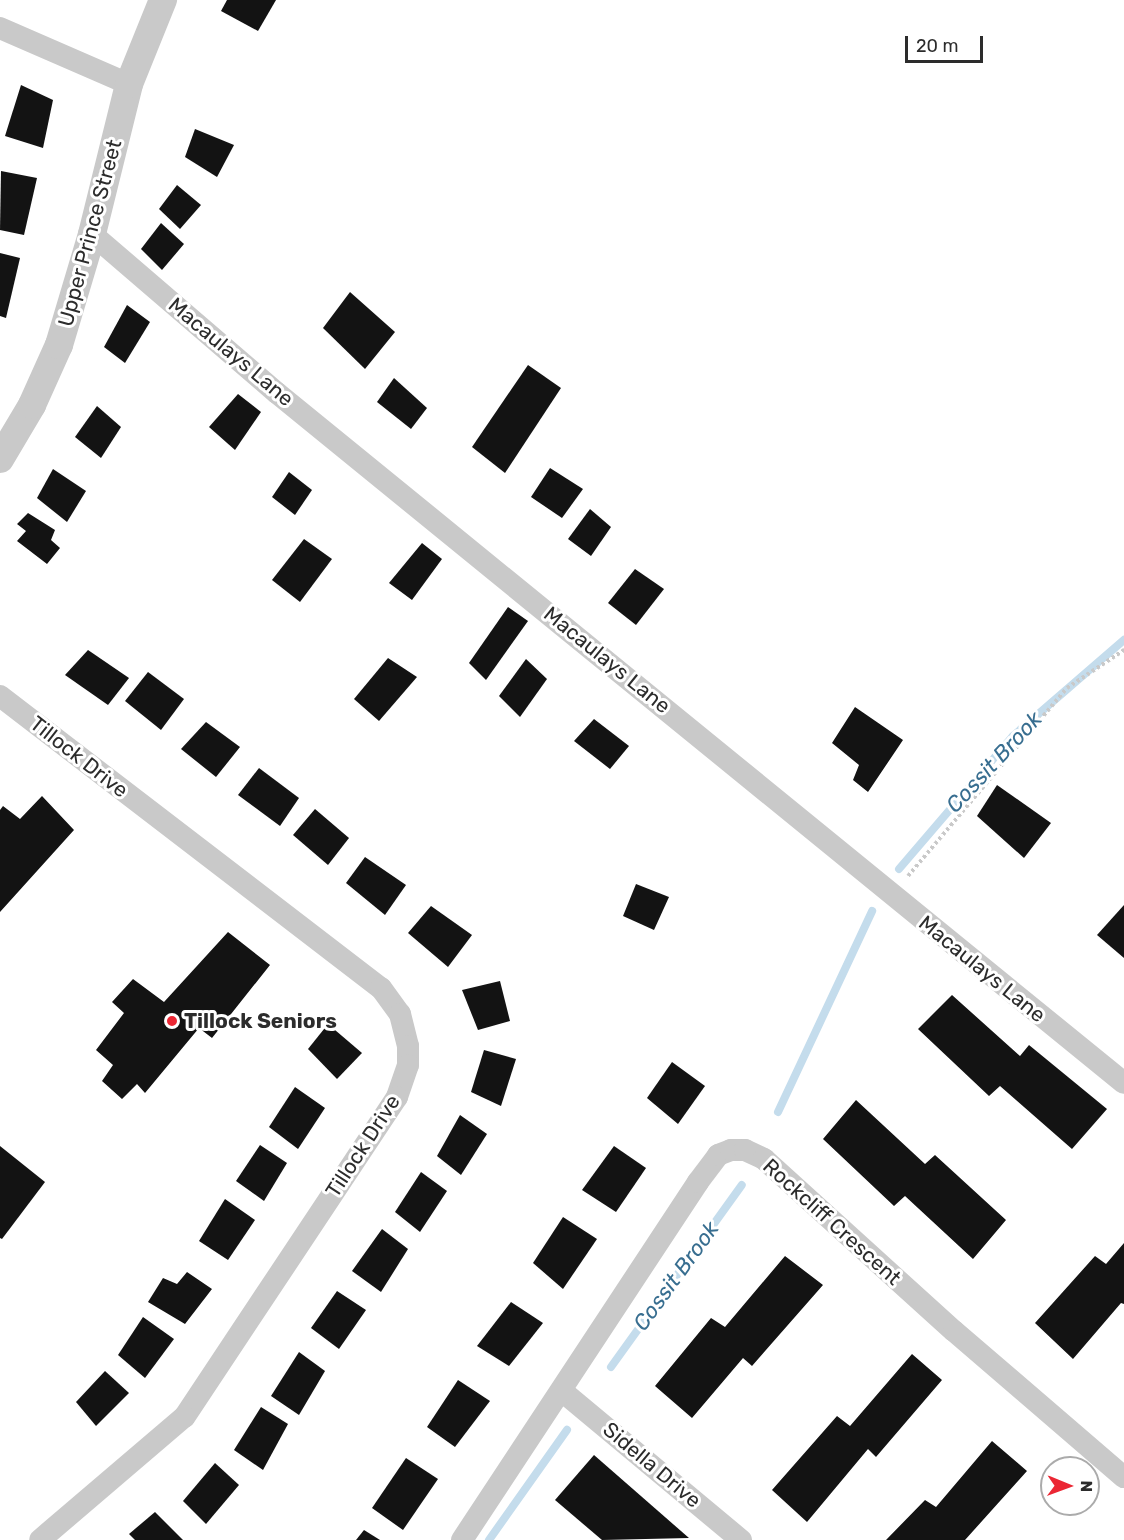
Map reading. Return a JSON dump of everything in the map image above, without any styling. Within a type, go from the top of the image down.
[{"type":"street","name":"Upper Prince Street","points":[[0,459],[32,405],[59,345],[92,234],[129,84],[163,0]]},
{"type":"street","points":[[0,28],[129,84]]},
{"type":"street","name":"Macaulays Lane","points":[[92,234],[277,393],[664,705],[891,896],[1124,1083]]},
{"type":"street","name":"Tillock Drive","points":[[0,696],[381,988],[400,1014],[408,1046],[408,1065],[397,1097],[184,1417],[40,1540]]},
{"type":"street","name":"Rockcliff Crescent","points":[[462,1540],[698,1182],[718,1155],[745,1150],[764,1159],[945,1324],[1124,1477]]},
{"type":"street","name":"Sidella Drive","points":[[562,1391],[741,1540]]},
{"type":"path","points":[[891,896],[1068,688],[1124,650]]},
{"type":"building","points":[[227,0],[276,0],[258,31],[221,11]]},
{"type":"building","points":[[21,85],[53,100],[43,148],[5,136]]},
{"type":"building","points":[[195,129],[234,145],[217,177],[185,157]]},
{"type":"building","points":[[1,171],[37,178],[24,235],[0,230]]},
{"type":"building","points":[[177,185],[201,205],[180,229],[159,209]]},
{"type":"building","points":[[161,223],[184,244],[162,270],[141,249]]},
{"type":"building","points":[[0,253],[20,258],[6,318],[0,316]]},
{"type":"building","points":[[350,292],[395,332],[365,369],[323,328]]},
{"type":"building","points":[[127,305],[150,322],[125,363],[104,347]]},
{"type":"building","points":[[528,365],[561,388],[505,473],[472,447]]},
{"type":"building","points":[[394,378],[427,408],[411,429],[377,402]]},
{"type":"building","points":[[238,394],[261,412],[235,450],[209,427]]},
{"type":"building","points":[[97,406],[121,427],[101,458],[75,437]]},
{"type":"building","points":[[550,468],[583,489],[562,518],[531,497]]},
{"type":"building","points":[[53,469],[86,491],[67,522],[37,498]]},
{"type":"building","points":[[289,472],[312,490],[295,515],[272,497]]},
{"type":"building","points":[[590,509],[611,527],[591,556],[568,539]]},
{"type":"building","points":[[28,513],[55,530],[51,540],[60,548],[47,564],[17,541],[26,531],[17,524]]},
{"type":"building","points":[[304,539],[332,559],[300,602],[272,580]]},
{"type":"building","points":[[422,543],[442,559],[412,600],[389,583]]},
{"type":"building","points":[[635,569],[664,589],[636,625],[608,603]]},
{"type":"building","points":[[508,607],[528,621],[486,680],[469,663]]},
{"type":"building","points":[[88,650],[129,678],[108,705],[65,675]]},
{"type":"building","points":[[388,658],[417,677],[379,721],[354,699]]},
{"type":"building","points":[[526,659],[547,679],[520,717],[499,696]]},
{"type":"building","points":[[148,672],[184,699],[161,730],[125,701]]},
{"type":"building","points":[[855,707],[903,740],[868,792],[853,780],[859,765],[832,743]]},
{"type":"building","points":[[594,719],[629,746],[610,769],[574,741]]},
{"type":"building","points":[[206,722],[240,747],[216,777],[181,749]]},
{"type":"building","points":[[259,768],[299,798],[280,826],[238,795]]},
{"type":"building","points":[[997,785],[1051,823],[1024,858],[977,816]]},
{"type":"building","points":[[42,796],[74,830],[0,912],[0,810],[3,806],[20,819]]},
{"type":"building","points":[[315,809],[349,838],[328,865],[293,835]]},
{"type":"building","points":[[365,857],[406,885],[385,915],[346,883]]},
{"type":"building","points":[[636,884],[669,897],[654,930],[623,916]]},
{"type":"building","points":[[1124,905],[1124,958],[1097,935]]},
{"type":"building","points":[[431,906],[472,935],[448,967],[408,933]]},
{"type":"building","name":"Tillock Seniors","points":[[228,932],[270,965],[212,1038],[199,1028],[145,1093],[137,1084],[122,1099],[102,1081],[113,1065],[96,1050],[124,1013],[112,1002],[133,979],[164,1002]]},
{"type":"building","points":[[500,981],[510,1021],[478,1030],[462,990]]},
{"type":"building","points":[[952,995],[1020,1056],[1029,1045],[1107,1109],[1072,1149],[1000,1086],[989,1096],[918,1029]]},
{"type":"building","points":[[328,1024],[362,1053],[337,1079],[308,1049]]},
{"type":"building","points":[[484,1050],[516,1059],[501,1106],[471,1092]]},
{"type":"building","points":[[672,1062],[705,1086],[678,1124],[647,1098]]},
{"type":"building","points":[[295,1087],[325,1108],[298,1149],[269,1127]]},
{"type":"building","points":[[856,1100],[925,1164],[935,1155],[1006,1220],[973,1259],[905,1196],[894,1206],[823,1139]]},
{"type":"building","points":[[460,1115],[487,1134],[461,1175],[437,1156]]},
{"type":"building","points":[[260,1145],[287,1163],[264,1201],[236,1181]]},
{"type":"building","points":[[0,1146],[45,1182],[2,1239],[0,1238]]},
{"type":"building","points":[[614,1146],[646,1168],[616,1212],[582,1190]]},
{"type":"building","points":[[421,1172],[447,1191],[420,1232],[395,1212]]},
{"type":"building","points":[[225,1199],[255,1220],[228,1260],[199,1241]]},
{"type":"building","points":[[563,1217],[597,1239],[563,1289],[533,1263]]},
{"type":"building","points":[[382,1229],[408,1249],[381,1292],[352,1271]]},
{"type":"building","points":[[1124,1243],[1124,1304],[1121,1303],[1073,1359],[1035,1323],[1095,1256],[1106,1264]]},
{"type":"building","points":[[785,1256],[823,1285],[752,1366],[743,1358],[692,1418],[655,1386],[711,1318],[725,1327]]},
{"type":"building","points":[[187,1272],[212,1289],[185,1324],[148,1302],[163,1278],[177,1284]]},
{"type":"building","points":[[337,1291],[366,1310],[339,1349],[311,1328]]},
{"type":"building","points":[[511,1302],[543,1323],[509,1366],[477,1346]]},
{"type":"building","points":[[143,1317],[174,1339],[145,1378],[118,1355]]},
{"type":"building","points":[[299,1352],[325,1371],[299,1415],[271,1396]]},
{"type":"building","points":[[912,1354],[942,1380],[876,1457],[868,1449],[807,1522],[772,1490],[837,1416],[850,1426]]},
{"type":"building","points":[[105,1371],[129,1393],[96,1426],[76,1402]]},
{"type":"building","points":[[458,1380],[490,1401],[455,1447],[427,1427]]},
{"type":"building","points":[[261,1407],[288,1424],[263,1470],[234,1450]]},
{"type":"building","points":[[992,1441],[1027,1471],[965,1540],[886,1540],[925,1500],[936,1507]]},
{"type":"building","points":[[594,1455],[689,1538],[602,1540],[555,1500]]},
{"type":"building","points":[[406,1458],[438,1479],[403,1530],[372,1508]]},
{"type":"building","points":[[215,1463],[239,1485],[206,1524],[183,1501]]},
{"type":"building","points":[[155,1512],[183,1540],[135,1540],[129,1534]]},
{"type":"building","points":[[364,1530],[380,1540],[356,1540]]},
{"type":"waterway","name":"Cossit Brook","points":[[899,869],[1013,736],[1124,640]]},
{"type":"waterway","name":"Cossit Brook","points":[[778,1112],[872,911]]},
{"type":"waterway","name":"Cossit Brook","points":[[611,1367],[742,1185]]},
{"type":"waterway","name":"Cossit Brook","points":[[489,1540],[567,1430]]},
{"type":"place","name":"Tillock Seniors","points":[[172,1021]]}]
